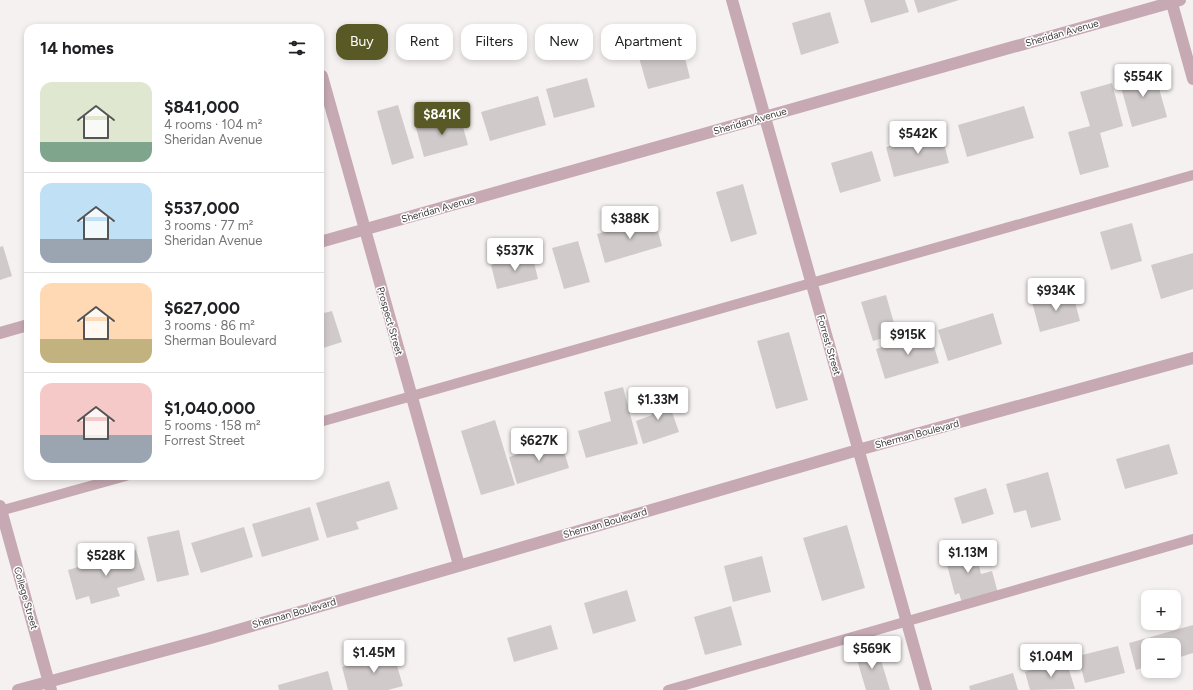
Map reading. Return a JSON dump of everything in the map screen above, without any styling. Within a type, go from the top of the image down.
[{"type":"street","name":"Forrest Street","points":[[732,0],[926,690]]},
{"type":"street","name":"Sheridan Avenue","points":[[324,241],[1174,1]]},
{"type":"street","points":[[1174,1],[1193,79]]},
{"type":"street","name":"Prospect Street","points":[[324,83],[459,565]]},
{"type":"street","points":[[0,333],[24,326]]},
{"type":"street","name":"Sherman Boulevard","points":[[18,690],[50,686],[459,565],[858,450],[1193,358]]},
{"type":"street","name":"College Street","points":[[0,509],[50,686]]},
{"type":"lane","points":[[324,421],[1193,175]]},
{"type":"lane","points":[[0,509],[111,480]]},
{"type":"lane","points":[[668,690],[907,620],[1193,539]]},
{"type":"building","points":[[864,0],[905,0],[909,12],[871,23]]},
{"type":"building","points":[[914,0],[959,0],[918,13]]},
{"type":"building","points":[[830,12],[839,43],[801,55],[792,23]]},
{"type":"building","points":[[640,60],[686,60],[690,78],[648,89]]},
{"type":"building","points":[[1154,70],[1167,117],[1132,127],[1119,80]]},
{"type":"building","points":[[587,78],[595,107],[554,118],[546,89]]},
{"type":"building","points":[[1112,83],[1123,126],[1100,133],[1109,167],[1080,175],[1068,132],[1090,126],[1080,92]]},
{"type":"building","points":[[538,96],[546,125],[490,141],[481,112]]},
{"type":"building","points":[[398,105],[414,158],[392,165],[377,111]]},
{"type":"building","points":[[1024,106],[1034,138],[967,157],[958,125]]},
{"type":"building","points":[[460,116],[468,145],[424,157],[416,128]]},
{"type":"building","points":[[941,132],[949,163],[894,177],[886,147]]},
{"type":"building","points":[[872,151],[881,181],[840,193],[831,163]]},
{"type":"building","points":[[743,184],[757,234],[731,242],[716,192]]},
{"type":"building","points":[[654,217],[662,246],[605,263],[597,234]]},
{"type":"building","points":[[1132,223],[1142,261],[1111,270],[1100,232]]},
{"type":"building","points":[[578,241],[590,282],[564,289],[552,248]]},
{"type":"building","points":[[3,246],[12,276],[0,280],[0,247]]},
{"type":"building","points":[[1193,253],[1193,289],[1161,299],[1151,265]]},
{"type":"building","points":[[532,254],[538,279],[497,289],[491,265]]},
{"type":"building","points":[[1072,291],[1080,321],[1040,332],[1032,302]]},
{"type":"building","points":[[886,295],[897,334],[873,341],[861,302]]},
{"type":"building","points":[[332,311],[342,342],[324,348],[324,313]]},
{"type":"building","points":[[993,313],[1002,344],[948,361],[938,330]]},
{"type":"building","points":[[789,332],[808,400],[776,409],[757,341]]},
{"type":"building","points":[[930,333],[939,363],[885,379],[876,349]]},
{"type":"building","points":[[623,387],[638,444],[586,458],[578,431],[611,421],[604,392]]},
{"type":"building","points":[[666,395],[679,432],[643,444],[636,421],[652,415],[648,401]]},
{"type":"building","points":[[495,420],[515,485],[481,495],[461,431]]},
{"type":"building","points":[[561,441],[569,468],[517,484],[509,457]]},
{"type":"building","points":[[1169,444],[1178,474],[1125,489],[1116,459]]},
{"type":"building","points":[[1048,472],[1061,520],[1031,528],[1026,510],[1014,513],[1006,484]]},
{"type":"building","points":[[389,481],[398,509],[356,522],[359,529],[327,538],[316,503]]},
{"type":"building","points":[[986,488],[994,514],[962,524],[954,498]]},
{"type":"building","points":[[310,507],[319,540],[262,557],[252,524]]},
{"type":"building","points":[[847,525],[865,588],[822,601],[803,538]]},
{"type":"building","points":[[244,527],[253,557],[201,573],[191,543]]},
{"type":"building","points":[[179,530],[189,575],[157,582],[147,537]]},
{"type":"building","points":[[973,542],[981,574],[992,571],[998,593],[962,603],[959,593],[955,595],[943,550]]},
{"type":"building","points":[[136,550],[145,580],[117,588],[120,596],[91,604],[89,596],[76,600],[68,570]]},
{"type":"building","points":[[762,556],[771,592],[733,602],[724,566]]},
{"type":"building","points":[[627,590],[636,621],[593,634],[584,603]]},
{"type":"building","points":[[731,606],[742,645],[705,655],[694,617]]},
{"type":"building","points":[[551,625],[558,649],[514,662],[507,638]]},
{"type":"building","points":[[1193,625],[1193,653],[1181,657],[1181,638],[1147,638],[1175,630],[1181,630],[1181,628]]},
{"type":"building","points":[[1141,640],[1141,668],[1136,670],[1129,643]]},
{"type":"building","points":[[1118,646],[1125,673],[1085,683],[1078,656]]},
{"type":"building","points":[[877,647],[890,690],[866,690],[855,653]]},
{"type":"building","points":[[393,652],[403,686],[388,690],[348,690],[342,667]]},
{"type":"building","points":[[1066,660],[1075,689],[1030,690],[1025,672]]},
{"type":"building","points":[[328,671],[333,690],[279,690],[278,685]]},
{"type":"building","points":[[1013,673],[1018,690],[970,690],[969,686]]}]
